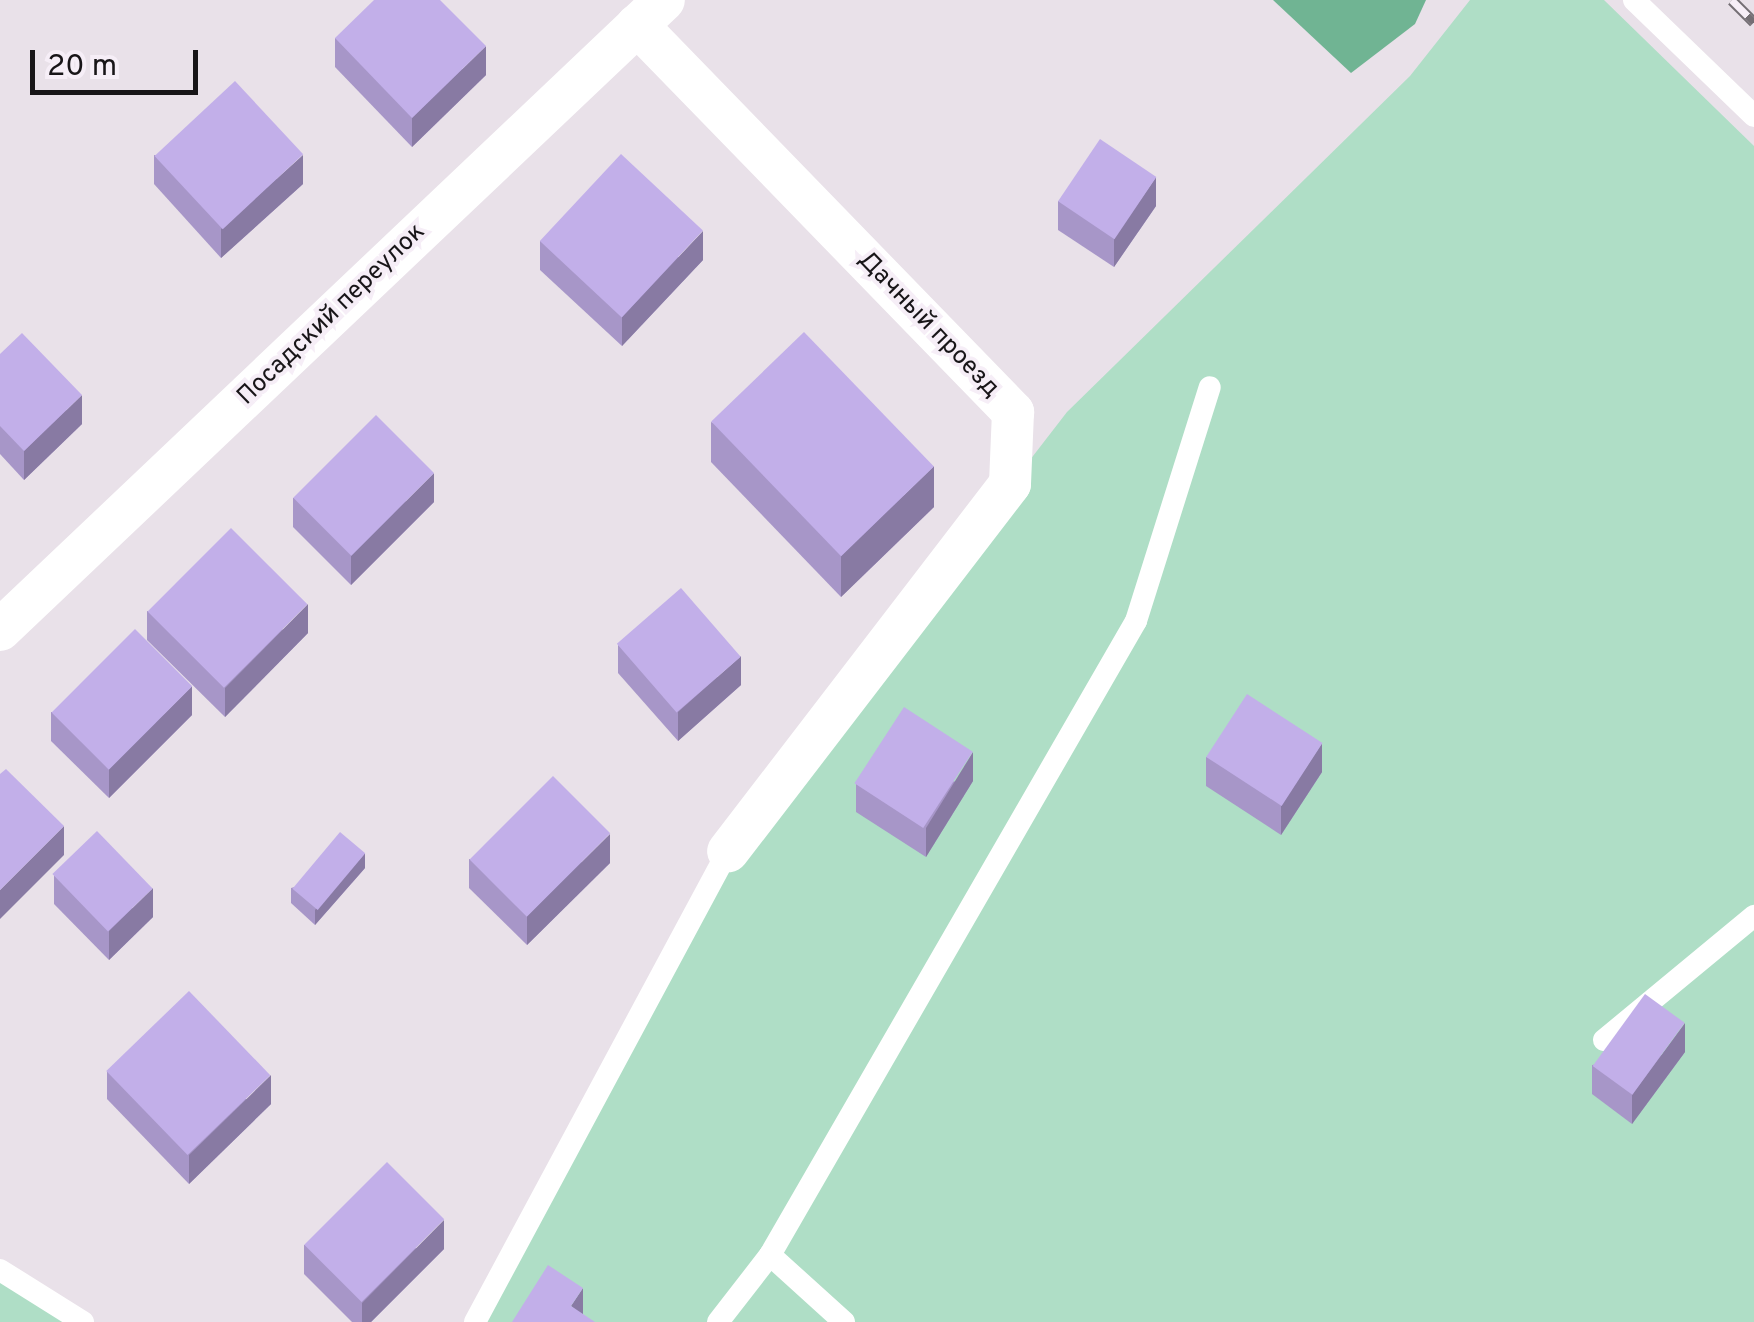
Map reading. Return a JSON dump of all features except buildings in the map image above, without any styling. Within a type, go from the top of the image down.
[{"type":"street","name":"Посадский переулок","points":[[0,630],[651,13]]},
{"type":"street","name":"Дачный проезд","points":[[651,13],[1013,412],[1010,484],[728,852]]},
{"type":"lane","points":[[1634,0],[1754,116]]},
{"type":"lane","points":[[718,1322],[770,1255],[1136,622],[1210,387]]},
{"type":"lane","points":[[474,1322],[728,852]]},
{"type":"lane","points":[[1604,1040],[1754,916]]},
{"type":"lane","points":[[770,1255],[844,1322]]},
{"type":"lane","points":[[0,1270],[84,1322]]},
{"type":"green space","points":[[1273,0],[1426,0],[1415,24],[1351,73]]},
{"type":"green space","points":[[1470,0],[1604,0],[1754,146],[1754,1322],[475,1322],[728,851],[1067,412],[1410,76]]},
{"type":"green space","points":[[0,1270],[83,1322],[0,1322]]},
{"type":"railway","points":[[1732,0],[1754,22]]}]
